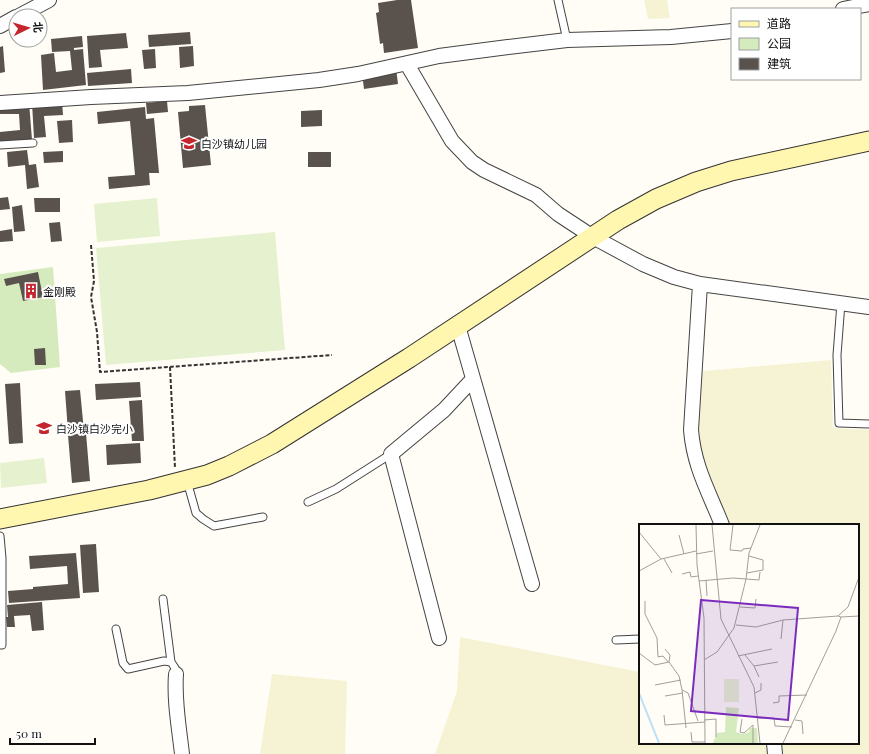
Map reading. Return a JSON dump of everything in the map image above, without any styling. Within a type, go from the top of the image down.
[{"type":"main road","points":[[0,519],[181,483],[229,466],[272,444],[458,326],[618,220],[656,199],[696,182],[731,171],[869,141]]},
{"type":"street","points":[[34,8],[49,0]]},
{"type":"street","points":[[848,8],[869,4]]},
{"type":"street","points":[[0,103],[188,93],[319,80],[407,64],[439,56],[567,40],[671,37],[731,31]]},
{"type":"street","points":[[407,64],[452,141],[472,162],[495,177],[536,195],[558,214],[593,236],[653,269],[674,277],[700,284],[869,307]]},
{"type":"street","points":[[700,284],[691,430],[692,443],[701,477],[722,524]]},
{"type":"street","points":[[458,326],[532,584]]},
{"type":"street","points":[[439,638],[391,454],[444,410],[472,379]]},
{"type":"street","points":[[173,668],[182,754]]},
{"type":"street","points":[[774,744],[775,754]]},
{"type":"lane","points":[[558,0],[567,40]]},
{"type":"lane","points":[[0,145],[34,143]]},
{"type":"lane","points":[[841,303],[837,355],[839,423],[869,424]]},
{"type":"lane","points":[[308,502],[336,490],[391,454]]},
{"type":"lane","points":[[181,483],[196,513],[203,520],[214,526],[263,517]]},
{"type":"lane","points":[[0,536],[2,558],[2,645],[0,645]]},
{"type":"lane","points":[[163,599],[173,668]]},
{"type":"lane","points":[[116,629],[123,663],[128,669],[164,661],[173,668]]},
{"type":"lane","points":[[616,640],[639,639]]},
{"type":"path","points":[[91,245],[94,281],[90,297],[97,332],[100,372],[332,355]]},
{"type":"path","points":[[170,367],[181,483]]},
{"type":"shaded area","points":[[644,0],[667,0],[670,18],[648,19]]},
{"type":"shaded area","points":[[831,360],[833,428],[869,430],[869,754],[435,754],[457,691],[460,637],[639,672],[639,744],[859,744],[859,524],[721,524],[696,462],[693,372]]},
{"type":"shaded area","points":[[272,674],[347,681],[345,754],[260,754]]},
{"type":"green space","points":[[157,198],[160,236],[97,242],[94,204]]},
{"type":"green space","points":[[275,232],[285,350],[106,365],[96,248]]},
{"type":"green space","points":[[53,267],[60,367],[11,373],[0,364],[0,274]]},
{"type":"green space","points":[[44,458],[47,483],[1,488],[0,463]]},
{"type":"building","points":[[397,0],[411,0],[418,48],[384,53],[383,43],[380,44],[376,13],[379,12],[378,3]]},
{"type":"building","points":[[190,32],[191,44],[149,47],[148,35]]},
{"type":"building","points":[[126,33],[128,48],[100,50],[102,67],[89,68],[87,36]]},
{"type":"building","points":[[82,36],[83,47],[74,48],[74,50],[83,49],[86,85],[43,90],[41,55],[54,53],[56,72],[72,70],[70,51],[52,52],[51,39]]},
{"type":"building","points":[[3,46],[5,72],[0,73],[0,47]]},
{"type":"building","points":[[193,46],[194,66],[180,68],[179,47]]},
{"type":"building","points":[[155,49],[156,68],[144,69],[142,50]]},
{"type":"building","points":[[396,68],[398,84],[364,89],[362,73]]},
{"type":"building","points":[[131,69],[132,83],[88,86],[87,73]]},
{"type":"building","points":[[62,101],[63,115],[44,116],[46,137],[34,138],[32,103]]},
{"type":"building","points":[[167,101],[168,112],[147,114],[146,103]]},
{"type":"building","points":[[29,102],[32,140],[0,143],[0,132],[20,130],[19,114],[0,114],[0,103]]},
{"type":"building","points":[[205,105],[211,165],[183,168],[178,112],[189,111],[189,106]]},
{"type":"building","points":[[145,107],[146,119],[154,118],[159,173],[149,173],[150,185],[109,189],[108,177],[135,175],[130,121],[98,124],[97,112]]},
{"type":"building","points":[[322,110],[322,126],[301,127],[301,111]]},
{"type":"building","points":[[72,120],[73,142],[59,143],[57,121]]},
{"type":"building","points":[[27,150],[29,165],[36,164],[39,187],[27,189],[25,165],[8,167],[7,152]]},
{"type":"building","points":[[63,151],[63,162],[44,163],[43,152]]},
{"type":"building","points":[[308,152],[331,152],[331,167],[308,167]]},
{"type":"building","points":[[8,197],[10,209],[0,210],[0,198]]},
{"type":"building","points":[[34,198],[60,198],[60,212],[35,212]]},
{"type":"building","points":[[22,205],[25,231],[14,232],[12,207]]},
{"type":"building","points":[[60,222],[62,241],[51,242],[49,223]]},
{"type":"building","points":[[12,229],[13,241],[0,242],[0,231]]},
{"type":"building","name":"金刚殿","points":[[38,272],[43,297],[23,301],[19,283],[6,286],[4,279]]},
{"type":"building","points":[[45,348],[46,365],[35,365],[34,349]]},
{"type":"building","points":[[140,382],[141,397],[96,400],[95,384]]},
{"type":"building","points":[[20,383],[23,443],[9,444],[5,384]]},
{"type":"building","points":[[80,390],[84,431],[68,432],[65,391]]},
{"type":"building","points":[[142,400],[144,441],[132,441],[129,401]]},
{"type":"building","points":[[86,433],[90,481],[72,483],[68,435]]},
{"type":"building","points":[[140,443],[141,463],[107,465],[106,445]]},
{"type":"building","points":[[96,544],[99,592],[83,593],[80,545]]},
{"type":"building","points":[[76,553],[80,598],[9,603],[8,591],[68,584],[67,566],[30,569],[29,556]]},
{"type":"building","points":[[42,602],[44,630],[32,631],[30,615],[14,616],[15,627],[7,627],[7,605]]},
{"type":"place","name":"白沙镇幼儿园","points":[[189,143]]},
{"type":"place","name":"金刚殿","points":[[31,291]]},
{"type":"place","name":"白沙镇白沙完小","points":[[44,428]]}]
